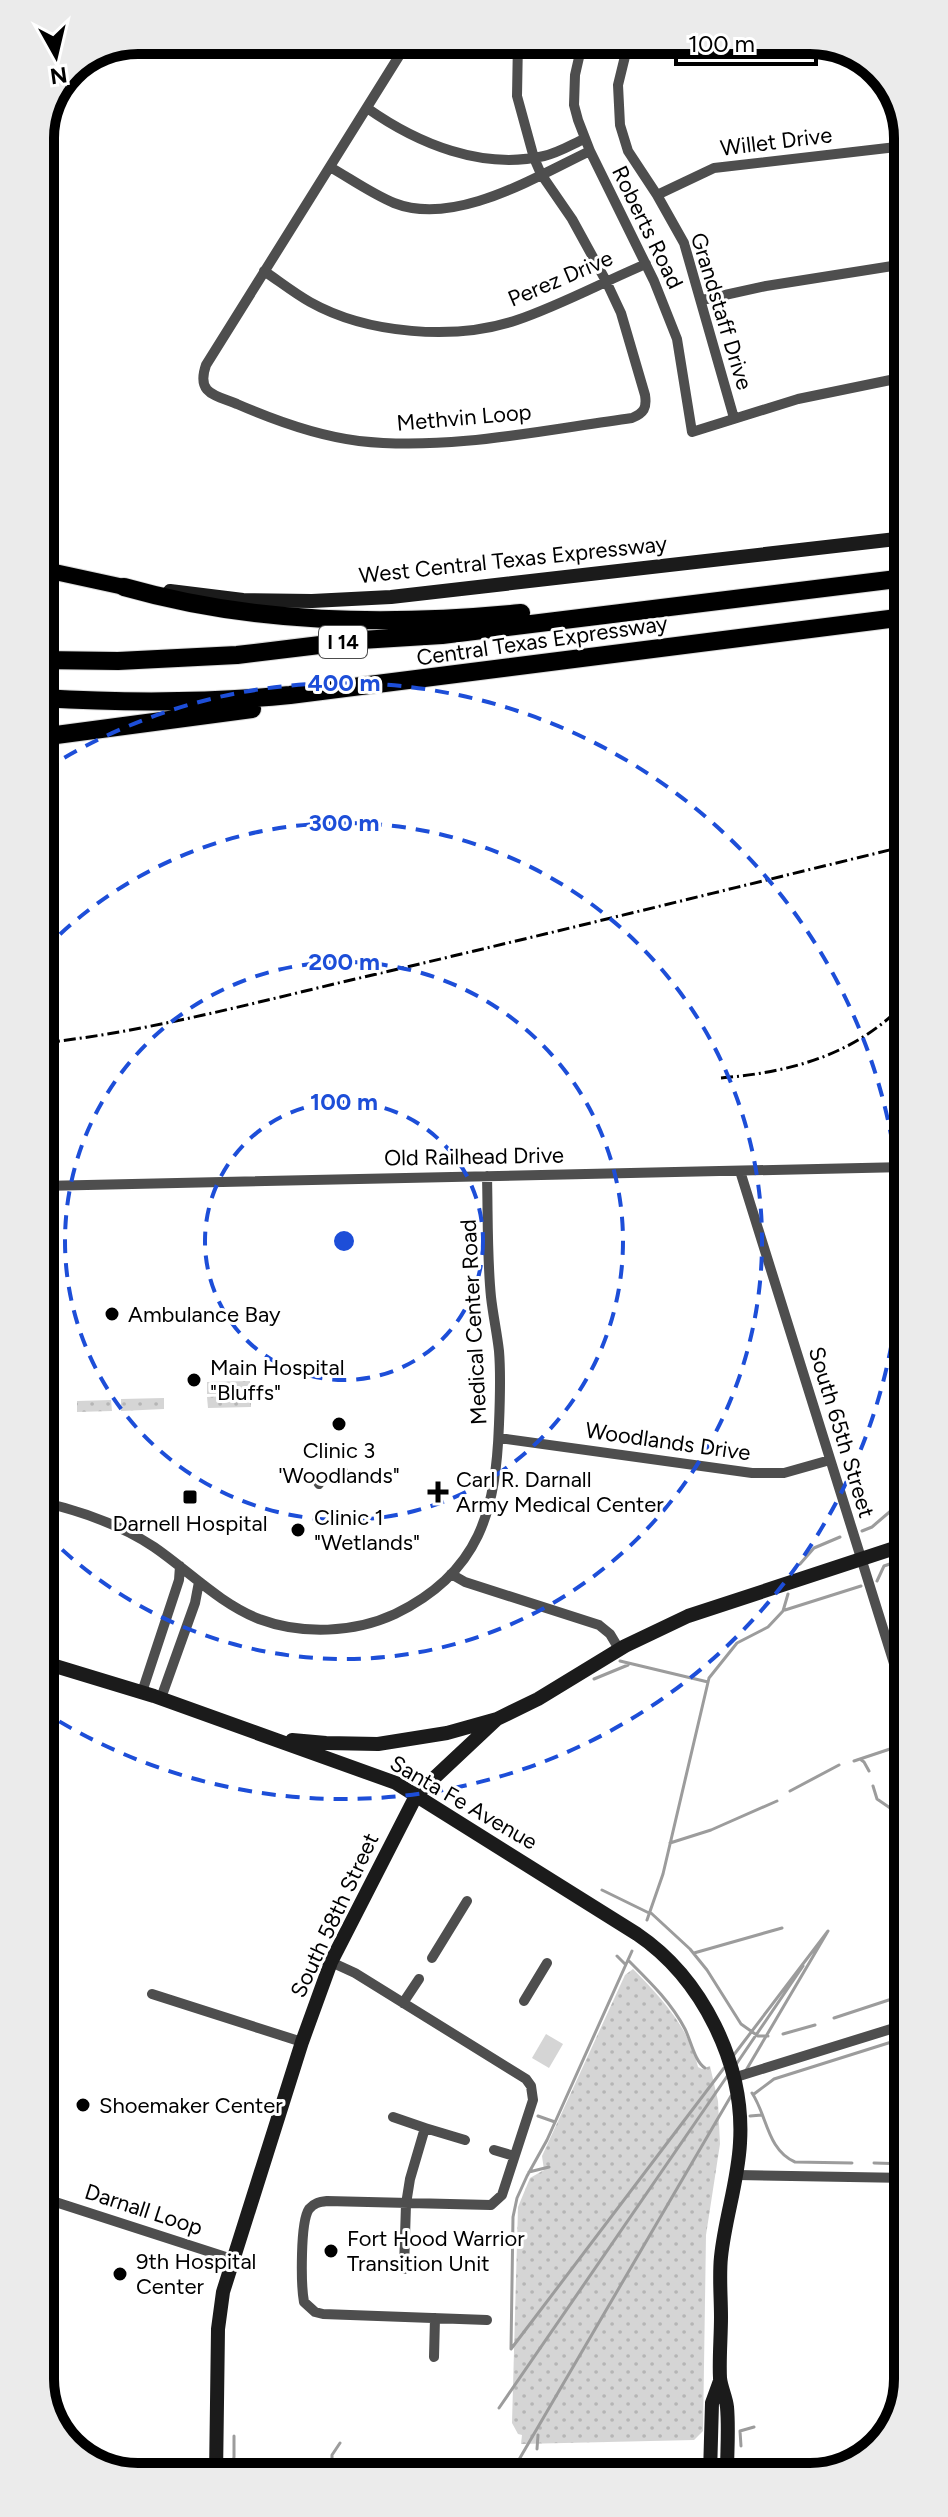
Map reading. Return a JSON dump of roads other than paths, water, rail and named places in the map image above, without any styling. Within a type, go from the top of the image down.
[{"type":"highway","name":"Central Texas Expressway","points":[[54,660],[118,661],[237,655],[361,640],[442,635],[894,579]]},
{"type":"highway","points":[[124,587],[185,603],[258,615],[326,619],[459,618],[586,607],[643,610]]},
{"type":"highway","name":"Central Texas Expressway","points":[[54,699],[101,702],[249,699],[433,679],[509,666],[894,618]]},
{"type":"highway","points":[[54,734],[279,705],[433,679]]},
{"type":"main road","points":[[54,572],[124,587]]},
{"type":"street","name":"Methvin Loop","points":[[400,54],[206,365],[201,378],[204,388],[213,394],[259,414],[327,435],[426,444],[632,418],[641,415],[647,406],[621,313],[572,219],[541,174],[534,158],[517,96],[518,54]]},
{"type":"street","name":"Roberts Road","points":[[580,54],[574,105],[584,139],[646,264],[677,339],[692,432],[734,418]]},
{"type":"street","name":"Grandstaff Drive","points":[[626,54],[618,85],[620,125],[628,151],[684,243],[734,418]]},
{"type":"street","points":[[367,108],[386,122],[430,144],[468,156],[510,160],[534,158],[552,154],[584,139]]},
{"type":"street","name":"Willet Drive","points":[[657,195],[714,168],[894,147]]},
{"type":"street","points":[[330,167],[394,203],[439,210],[479,202],[590,151]]},
{"type":"street","name":"Perez Drive","points":[[264,271],[311,303],[339,314],[380,327],[422,332],[453,331],[514,321],[646,264]]},
{"type":"street","points":[[702,300],[766,286],[894,266]]},
{"type":"street","points":[[734,418],[798,399],[894,379]]},
{"type":"street","name":"West Central Texas Expressway","points":[[124,587],[243,600],[375,598],[894,539]]},
{"type":"street","name":"Old Railhead Drive","points":[[54,1186],[894,1167]]},
{"type":"street","name":"South 65th Street","points":[[740,1171],[894,1663]]},
{"type":"street","name":"Medical Center Road","points":[[54,1505],[126,1532],[180,1566],[228,1603],[259,1619],[285,1626],[353,1627],[387,1617],[422,1599],[451,1574],[470,1549],[487,1516],[494,1489],[499,1438],[500,1365],[490,1284],[487,1176]]},
{"type":"street","name":"Woodlands Drive","points":[[499,1438],[764,1474],[793,1471],[830,1460]]},
{"type":"street","points":[[270,1737],[378,1744],[435,1735],[497,1719],[538,1699],[619,1649],[688,1616],[894,1548]]},
{"type":"street","points":[[142,1692],[179,1580],[180,1566]]},
{"type":"street","points":[[451,1574],[465,1582],[599,1625],[610,1634],[619,1649]]},
{"type":"street","points":[[161,1698],[195,1603],[199,1582]]},
{"type":"street","name":"Santa Fe Avenue","points":[[54,1666],[161,1698],[376,1775],[417,1794],[655,1946],[679,1971],[708,2014],[722,2042],[733,2078],[741,2128],[737,2175],[721,2257],[720,2380]]},
{"type":"street","name":"South 58th Street","points":[[216,2463],[218,2329],[223,2292],[302,2042],[331,1962],[417,1794],[497,1719]]},
{"type":"street","points":[[432,1958],[467,1901]]},
{"type":"street","points":[[331,1962],[355,1973],[526,2079],[531,2086],[533,2100],[502,2195],[491,2205],[327,2201],[313,2206],[308,2211],[305,2225],[304,2302],[315,2312],[323,2314],[487,2320]]},
{"type":"street","points":[[524,2001],[547,1963]]},
{"type":"street","points":[[403,2003],[419,1979]]},
{"type":"street","points":[[152,1994],[302,2042]]},
{"type":"street","points":[[733,2078],[894,2028]]},
{"type":"street","points":[[393,2117],[465,2140]]},
{"type":"street","points":[[404,2269],[406,2204],[425,2128]]},
{"type":"street","points":[[494,2150],[514,2156]]},
{"type":"street","points":[[737,2175],[894,2178]]},
{"type":"street","name":"Darnall Loop","points":[[54,2202],[232,2259]]},
{"type":"street","points":[[434,2357],[435,2318]]},
{"type":"street","points":[[720,2380],[727,2405],[727,2463]]},
{"type":"street","points":[[710,2463],[712,2403],[720,2380]]},
{"type":"waterway","points":[[862,1531],[872,1527],[894,1508]]},
{"type":"waterway","points":[[800,1564],[814,1548],[840,1537]]},
{"type":"waterway","points":[[877,1581],[884,1566],[894,1563]]},
{"type":"waterway","points":[[785,1610],[861,1586]]},
{"type":"waterway","points":[[647,1920],[663,1874],[709,1678],[737,1643],[768,1627],[783,1611],[788,1594]]},
{"type":"waterway","points":[[620,1661],[708,1682]]},
{"type":"waterway","points":[[594,1679],[628,1665]]},
{"type":"waterway","points":[[854,1761],[894,1750]]},
{"type":"waterway","points":[[860,1759],[869,1771]]},
{"type":"waterway","points":[[790,1791],[839,1765]]},
{"type":"waterway","points":[[873,1786],[877,1799],[894,1811]]},
{"type":"waterway","points":[[670,1843],[711,1830],[777,1801]]},
{"type":"waterway","points":[[602,1890],[649,1913]]},
{"type":"waterway","points":[[651,1913],[690,1949],[741,2024],[758,2036],[768,2036]]},
{"type":"waterway","points":[[694,1953],[782,1928]]},
{"type":"waterway","points":[[733,2056],[828,1931],[745,2072]]},
{"type":"waterway","points":[[632,1951],[547,2140],[517,2198],[513,2217],[511,2349],[724,2068]]},
{"type":"waterway","points":[[617,1956],[625,1964]]},
{"type":"waterway","points":[[628,1960],[673,2010],[685,2029],[698,2061],[705,2068]]},
{"type":"waterway","points":[[735,2066],[803,1966]]},
{"type":"waterway","points":[[834,2018],[894,1998]]},
{"type":"waterway","points":[[783,2034],[815,2025]]},
{"type":"waterway","points":[[754,2094],[774,2079],[894,2041]]},
{"type":"waterway","points":[[499,2408],[728,2075]]},
{"type":"waterway","points":[[752,2093],[773,2141],[786,2156],[795,2162],[852,2163]]},
{"type":"waterway","points":[[517,2463],[731,2096]]},
{"type":"waterway","points":[[750,2116],[762,2115]]},
{"type":"waterway","points":[[538,2116],[555,2122]]},
{"type":"waterway","points":[[874,2163],[894,2164]]},
{"type":"waterway","points":[[529,2172],[549,2167]]},
{"type":"waterway","points":[[741,2446],[740,2431],[754,2427]]},
{"type":"waterway","points":[[537,2449],[538,2435]]},
{"type":"waterway","points":[[233,2463],[234,2436]]},
{"type":"waterway","points":[[332,2463],[332,2455],[340,2443]]},
{"type":"railway","points":[[54,1041],[159,1025],[236,1008],[894,849]]},
{"type":"railway","points":[[721,1078],[773,1071],[821,1058],[866,1035],[894,1013]]},
{"type":"place","name":"Ambulance Bay","points":[[112,1314]]},
{"type":"place","name":"Main Hospital \"Bluffs\"","points":[[194,1380]]},
{"type":"place","name":"Clinic 3 'Woodlands\"","points":[[339,1424]]},
{"type":"place","name":"Carl R. Darnall Army Medical Center","points":[[438,1492]]},
{"type":"place","name":"Darnell Hospital","points":[[190,1497]]},
{"type":"place","name":"Clinic 1 \"Wetlands\"","points":[[298,1530]]},
{"type":"place","name":"Shoemaker Center","points":[[83,2105]]},
{"type":"place","name":"Fort Hood Warrior Transition Unit","points":[[331,2251]]},
{"type":"place","name":"9th Hospital Center","points":[[120,2274]]}]
